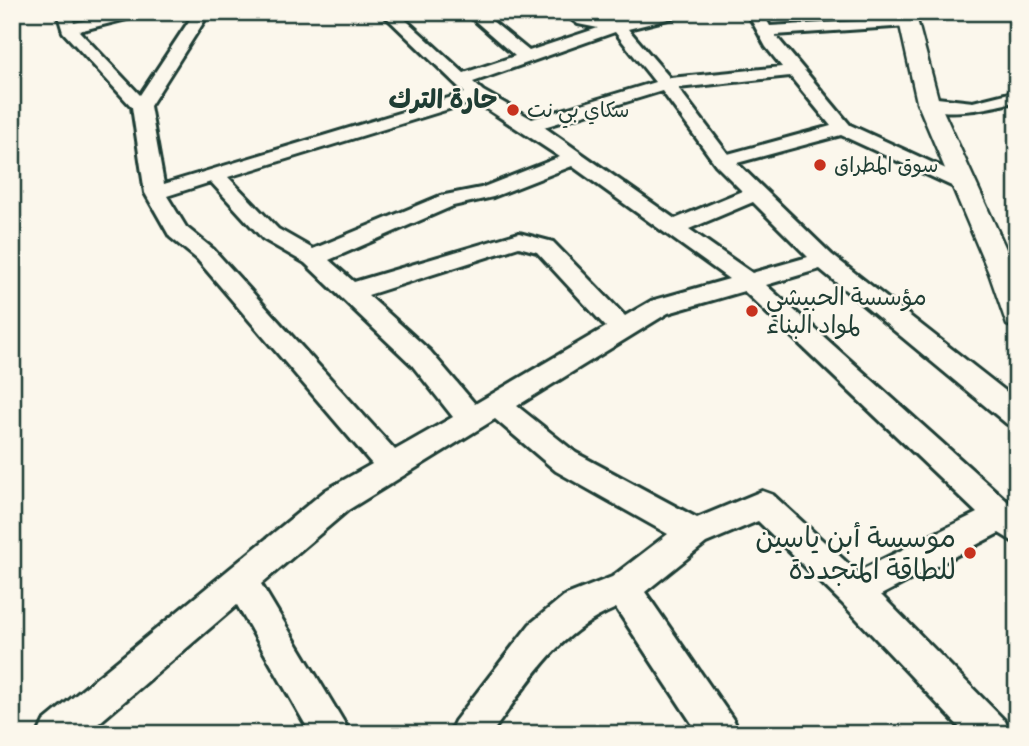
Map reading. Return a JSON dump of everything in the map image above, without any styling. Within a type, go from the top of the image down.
[{"type":"street","points":[[66,20],[147,12]]},
{"type":"street","points":[[141,106],[203,12]]},
{"type":"street","points":[[388,12],[469,88],[530,126],[746,280],[1009,523],[854,592]]},
{"type":"street","points":[[472,12],[527,58]]},
{"type":"street","points":[[569,12],[583,21],[689,12]]},
{"type":"street","points":[[754,12],[794,71],[843,128],[963,184]]},
{"type":"street","points":[[765,31],[907,17],[928,102],[1003,273],[1017,317]]},
{"type":"street","points":[[155,192],[469,88],[527,58],[625,19]]},
{"type":"street","points":[[625,19],[666,84],[723,161],[824,260],[1017,416]]},
{"type":"street","points":[[66,20],[141,106],[155,192],[178,232],[205,254],[391,467]]},
{"type":"street","points":[[530,126],[666,84],[794,71]]},
{"type":"street","points":[[928,102],[973,107],[1017,96]]},
{"type":"street","points":[[723,161],[843,128]]},
{"type":"street","points":[[313,258],[447,201],[486,193],[574,158]]},
{"type":"street","points":[[215,174],[257,223],[291,250],[313,258],[484,412],[566,462],[695,533]]},
{"type":"street","points":[[672,228],[756,193]]},
{"type":"street","points":[[350,293],[379,281],[519,240],[545,247],[623,329]]},
{"type":"street","points":[[57,734],[337,500],[660,307],[746,280],[824,260]]},
{"type":"street","points":[[468,734],[542,636],[576,608],[623,589],[695,533],[762,505],[854,592],[992,734]]},
{"type":"street","points":[[241,581],[332,734]]},
{"type":"street","points":[[623,589],[721,734]]},
{"type":"place","name":"سكاي بي نت","points":[[513,110]]},
{"type":"place","name":"سوق المطراق","points":[[820,165]]},
{"type":"place","name":"مؤسسة الحبيشي لمواد البناء","points":[[752,311]]},
{"type":"place","name":"موسسة أبن ياسين للطاقة المتجددة","points":[[970,553]]},
{"type":"district","name":"حارة الترك","points":[[443,99]]}]
